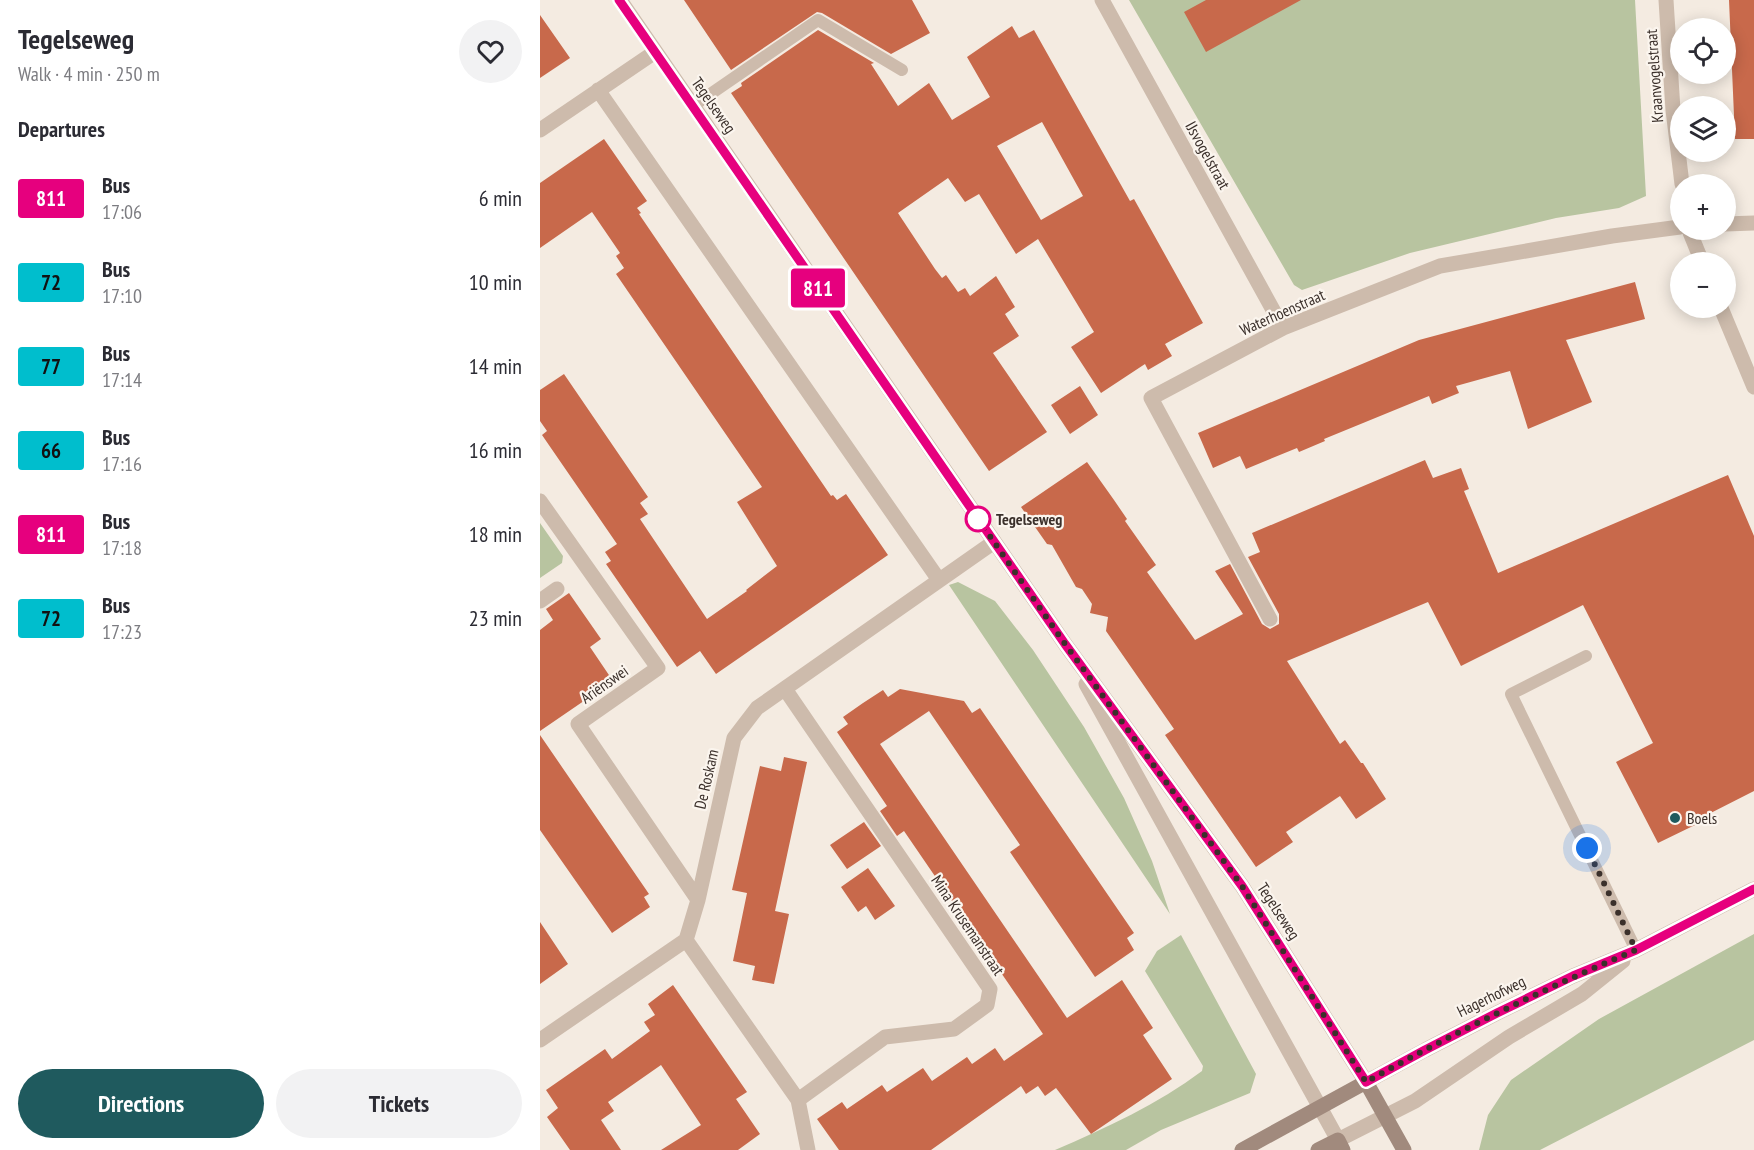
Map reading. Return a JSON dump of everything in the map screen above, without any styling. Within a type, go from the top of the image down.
[{"type":"main road","points":[[1242,1150],[1366,1082]]},
{"type":"main road","name":"Tegelseweg","points":[[1366,1082],[1404,1150]]},
{"type":"main road","points":[[1318,1150],[1341,1145]]},
{"type":"street","name":"Tegelseweg","points":[[620,0],[1065,644],[1242,886],[1366,1082]]},
{"type":"street","name":"IJsvogelstraat","points":[[1102,0],[1283,328]]},
{"type":"street","name":"Kraanvogelstraat","points":[[1666,0],[1673,110],[1681,174]]},
{"type":"street","points":[[540,130],[655,52]]},
{"type":"street","points":[[598,90],[939,580]]},
{"type":"street","points":[[1736,224],[1754,223]]},
{"type":"street","name":"Waterhoenstraat","points":[[1270,619],[1151,398],[1283,328],[1440,266],[1612,236],[1670,228]]},
{"type":"street","points":[[1724,318],[1754,387]]},
{"type":"street","name":"Ariënswei","points":[[540,501],[658,668],[578,724],[698,900]]},
{"type":"street","name":"De Roskam","points":[[686,940],[698,900],[734,738],[757,708],[994,542]]},
{"type":"street","points":[[540,601],[557,589]]},
{"type":"street","name":"Tegelseweg","points":[[1065,644],[1341,1145]]},
{"type":"street","name":"Mina Krusemanstraat","points":[[785,689],[990,989],[987,1005],[954,1029],[885,1037],[798,1100]]},
{"type":"street","name":"Hagerhofweg","points":[[1366,1082],[1516,1004],[1573,976],[1636,950],[1754,890]]},
{"type":"street","points":[[540,1040],[686,940],[798,1100],[808,1150]]},
{"type":"street","name":"Hagerhofweg","points":[[1341,1145],[1385,1116],[1415,1101],[1509,1037],[1582,994],[1636,950]]},
{"type":"lane","points":[[693,106],[818,20],[902,70]]},
{"type":"lane","points":[[1586,656],[1511,694],[1636,950]]},
{"type":"green space","points":[[1129,0],[1635,0],[1646,196],[1619,208],[1556,218],[1410,253],[1302,290],[1294,285]]},
{"type":"green space","points":[[540,523],[563,556],[562,563],[540,578]]},
{"type":"green space","points":[[958,582],[995,601],[1033,650],[1084,727],[1124,798],[1152,861],[1170,914],[949,585]]},
{"type":"green space","points":[[1754,934],[1754,1040],[1540,1150],[1479,1150],[1488,1115],[1511,1080],[1599,1019]]},
{"type":"green space","points":[[1181,935],[1256,1074],[1250,1093],[1161,1130],[1126,1150],[1055,1150],[1150,1105],[1202,1071],[1203,1066],[1145,971],[1157,951]]},
{"type":"building","points":[[684,0],[912,0],[930,33],[891,54],[817,12],[731,70]]},
{"type":"building","points":[[1206,0],[1301,0],[1206,52],[1184,12]]},
{"type":"building","points":[[1729,0],[1754,0],[1754,139],[1736,139],[1736,96],[1733,96],[1733,84],[1736,84],[1736,18],[1730,18]]},
{"type":"building","points":[[540,15],[570,58],[540,78]]},
{"type":"building","points":[[1012,26],[1019,38],[1034,30],[1130,201],[1134,199],[1203,323],[1165,344],[1172,356],[1148,370],[1145,364],[1101,393],[1071,347],[1094,332],[1038,239],[1016,254],[979,194],[965,202],[948,178],[898,213],[935,269],[942,278],[946,275],[958,292],[965,288],[970,296],[996,276],[1015,307],[1005,314],[1019,336],[993,353],[1047,432],[989,471],[731,93],[742,86],[741,83],[818,30],[874,63],[871,64],[898,106],[929,83],[952,120],[990,97],[967,57]],"holes":[[[1042,122],[1083,196],[1041,220],[997,146]]]},
{"type":"building","points":[[604,139],[647,201],[637,208],[641,213],[639,214],[831,496],[833,495],[837,500],[846,494],[888,555],[716,674],[700,651],[677,667],[606,564],[611,561],[605,552],[617,544],[542,435],[547,431],[540,421],[540,390],[564,374],[648,497],[640,503],[648,514],[640,519],[707,619],[747,591],[777,566],[737,502],[762,487],[616,274],[624,268],[616,256],[620,253],[592,212],[540,248],[540,183]]},
{"type":"building","points":[[1635,282],[1645,319],[1566,340],[1592,402],[1528,429],[1510,371],[1456,386],[1459,393],[1432,404],[1429,396],[1324,439],[1325,441],[1299,452],[1297,448],[1246,469],[1240,456],[1213,468],[1198,433],[1419,340]]},
{"type":"building","points":[[1080,386],[1098,415],[1070,434],[1051,405]]},
{"type":"building","points":[[1425,460],[1433,478],[1461,468],[1469,489],[1464,491],[1498,573],[1728,475],[1754,536],[1754,791],[1658,843],[1616,762],[1653,743],[1583,605],[1461,666],[1428,602],[1287,661],[1340,744],[1345,740],[1386,799],[1356,819],[1340,796],[1286,832],[1293,842],[1256,867],[1165,735],[1174,729],[1106,631],[1108,617],[1090,613],[1092,604],[1082,589],[1076,587],[1052,545],[1047,544],[1021,507],[1087,462],[1156,565],[1147,572],[1195,640],[1243,614],[1215,571],[1230,564],[1262,624],[1270,629],[1279,624],[1279,614],[1248,557],[1260,552],[1252,533]]},
{"type":"building","points":[[569,593],[601,639],[590,647],[613,681],[540,731],[540,630],[553,620],[546,609]]},
{"type":"building","points":[[900,689],[964,701],[972,713],[980,708],[1134,933],[1127,938],[1134,950],[1095,977],[1010,852],[1020,845],[929,711],[880,744],[1067,1018],[1122,980],[1153,1028],[1143,1035],[1172,1079],[1091,1134],[1056,1088],[1045,1096],[1038,1086],[1026,1094],[1021,1086],[931,1150],[839,1150],[817,1119],[842,1102],[847,1109],[882,1085],[887,1092],[923,1068],[932,1081],[967,1057],[972,1064],[995,1048],[1004,1061],[1043,1034],[904,831],[897,836],[880,811],[887,806],[837,732],[848,724],[843,717],[863,703],[883,690],[888,697]]},
{"type":"building","points":[[540,735],[649,894],[644,897],[650,907],[612,933],[540,830]]},
{"type":"building","points":[[784,757],[807,762],[775,911],[789,914],[774,984],[752,980],[755,966],[733,961],[747,893],[732,890],[760,766],[781,771]]},
{"type":"building","points":[[864,822],[881,846],[847,869],[830,845]]},
{"type":"building","points":[[868,868],[895,906],[875,920],[866,906],[858,912],[841,887]]},
{"type":"building","points":[[540,922],[568,964],[540,984]]},
{"type":"building","points":[[673,985],[747,1092],[736,1099],[760,1134],[738,1150],[661,1150],[701,1125],[661,1065],[608,1102],[614,1111],[601,1120],[621,1150],[570,1150],[547,1117],[558,1108],[546,1090],[605,1049],[612,1059],[650,1031],[644,1022],[655,1015],[648,1004]]},
{"type":"bus line","name":"811","points":[[619,0],[1065,644],[1242,886],[1366,1082],[1497,1013],[1573,976],[1636,950],[1754,889]]},
{"type":"place","name":"Tegelseweg","points":[[978,519]]},
{"type":"place","name":"Boels","points":[[1675,818]]},
{"type":"route","points":[[978,519],[1065,644],[1242,886],[1366,1082],[1573,976],[1636,950],[1587,848]]}]
